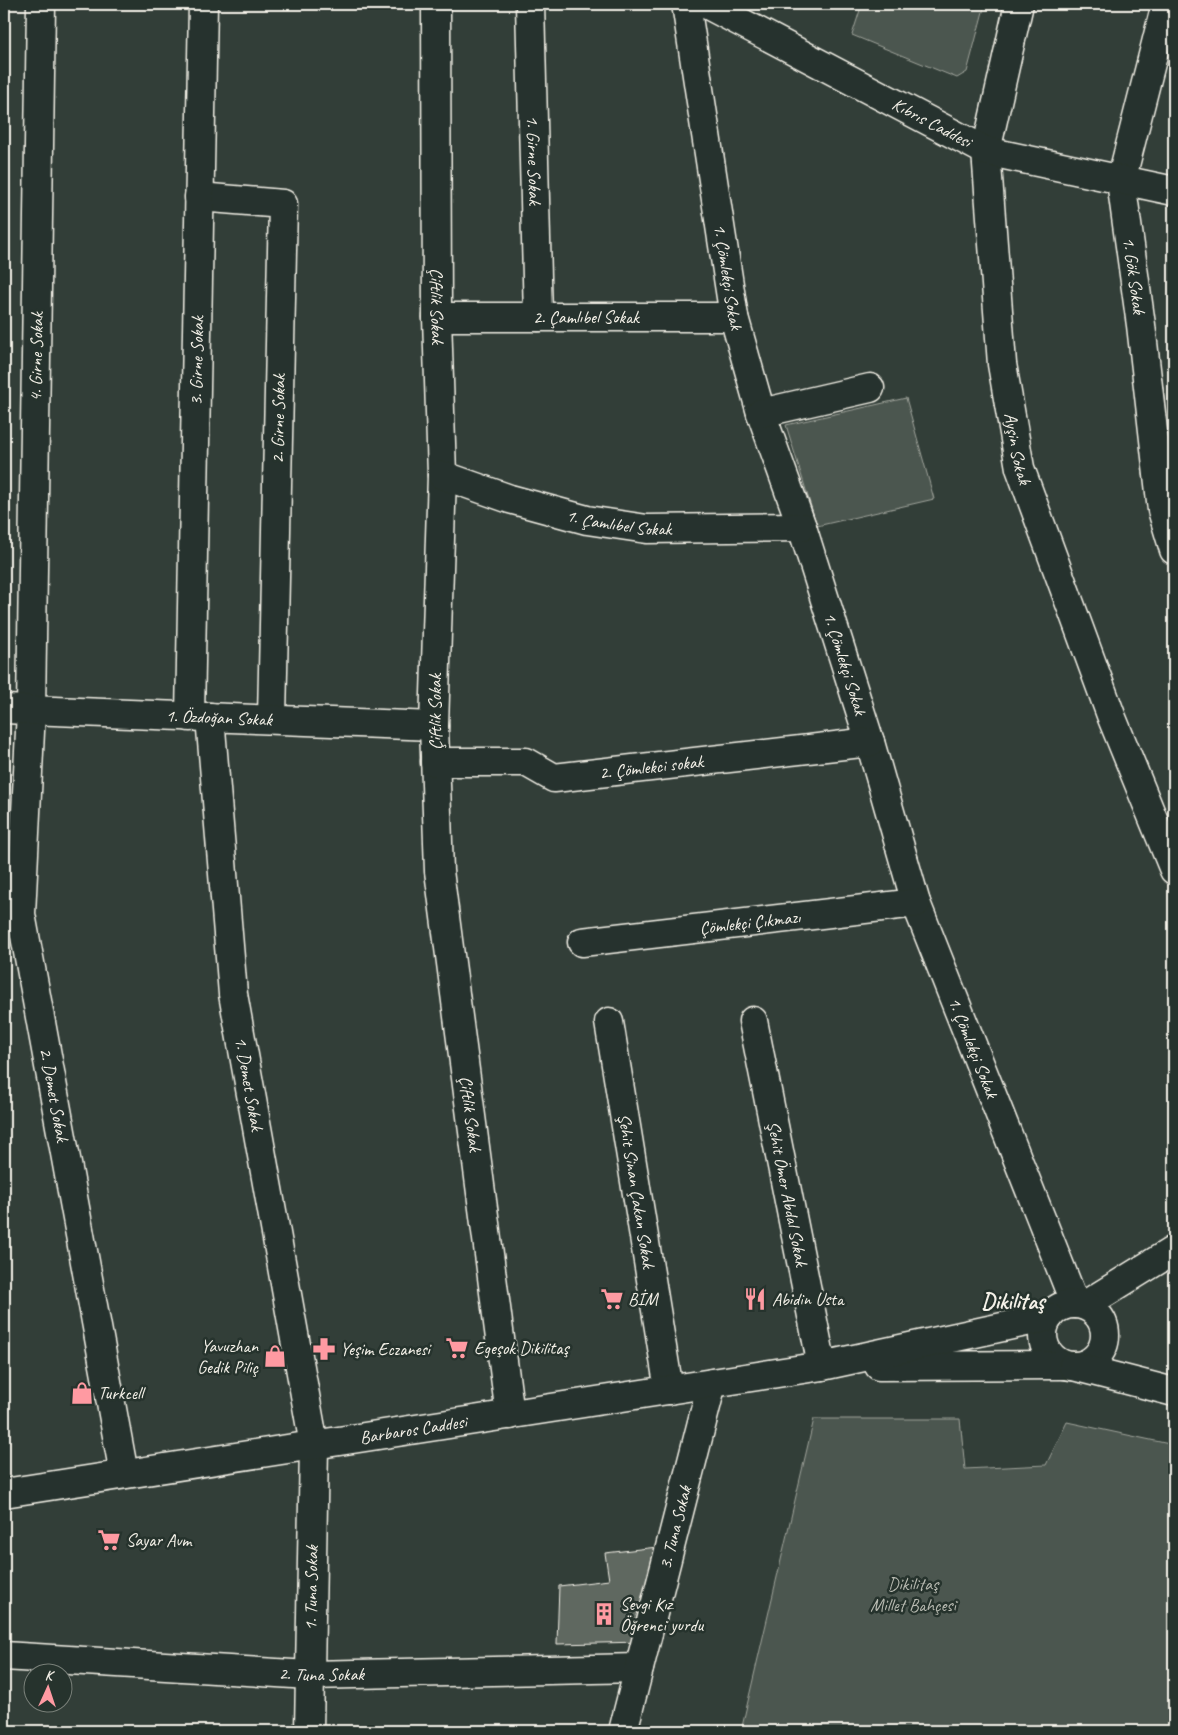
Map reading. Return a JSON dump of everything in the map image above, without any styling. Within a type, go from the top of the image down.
[{"type":"street","name":"4. Girne Sokak","points":[[31,711],[41,4]]},
{"type":"street","name":"3. Girne Sokak","points":[[200,717],[199,197],[203,4]]},
{"type":"street","name":"Çiftlik Sokak","points":[[436,4],[437,316],[442,475],[434,726],[439,871],[510,1415]]},
{"type":"street","name":"1. Girne Sokak","points":[[530,4],[538,317]]},
{"type":"street","name":"1. Çömlekçi Sokak","points":[[686,4],[734,317],[761,413],[802,528],[870,742],[916,903],[1080,1305]]},
{"type":"street","name":"Kıbrıs Caddesi","points":[[706,4],[986,151],[1174,191]]},
{"type":"street","name":"Ayşin Sokak","points":[[1019,4],[986,151],[1002,364],[1020,468],[1112,718],[1174,870]]},
{"type":"street","name":"1. Gök Sokak","points":[[1166,4],[1121,181],[1141,325],[1162,510],[1174,550]]},
{"type":"street","name":"2. Girne Sokak","points":[[199,197],[283,204],[272,718]]},
{"type":"street","name":"2. Çamlıbel Sokak","points":[[437,316],[734,317]]},
{"type":"street","points":[[761,413],[870,388]]},
{"type":"street","name":"1. Çamlıbel Sokak","points":[[442,475],[510,499],[587,520],[646,529],[802,528]]},
{"type":"street","name":"1. Özdoğan Sokak","points":[[4,709],[272,718],[434,726]]},
{"type":"street","name":"2. Demet Sokak","points":[[31,711],[21,914],[124,1474]]},
{"type":"street","name":"1. Demet Sokak","points":[[200,717],[233,994],[314,1445]]},
{"type":"street","name":"2. Çömlekci sokak","points":[[435,762],[526,762],[554,778],[870,742]]},
{"type":"street","name":"Çömlekçi Çıkmazı","points":[[582,942],[916,903]]},
{"type":"street","name":"Şehit Ömer Abdal Sokak","points":[[753,1021],[822,1366]]},
{"type":"street","name":"Şehit Sinan Çakan Sokak","points":[[609,1022],[669,1390]]},
{"type":"street","points":[[1080,1305],[1174,1250]]},
{"type":"street","points":[[822,1366],[1068,1365],[1086,1364],[1096,1358],[1103,1347],[1106,1335],[1103,1323],[1096,1312],[1080,1305],[1065,1305],[1056,1310],[1049,1317],[1045,1325],[1043,1334],[1045,1344],[1055,1360],[1068,1365],[1174,1392]]},
{"type":"street","points":[[822,1366],[1049,1317]]},
{"type":"street","name":"Barbaros Caddesi","points":[[4,1493],[822,1366]]},
{"type":"street","name":"3. Tuna Sokak","points":[[623,1731],[712,1383]]},
{"type":"street","name":"1. Tuna Sokak","points":[[309,1731],[314,1445]]},
{"type":"street","name":"2. Tuna Sokak","points":[[4,1656],[309,1675],[639,1668]]},
{"type":"green space","points":[[862,4],[985,4],[967,72],[957,78],[852,35]]},
{"type":"green space","points":[[906,398],[934,499],[817,526],[786,425]]},
{"type":"green space","name":"Dikilitaş Millet Bahçesi","points":[[814,1419],[960,1419],[965,1469],[1046,1465],[1067,1422],[1174,1445],[1174,1731],[741,1731]]},
{"type":"building","name":"Sevgi Kız Öğrenci yurdu","points":[[666,1546],[642,1642],[557,1644],[559,1586],[609,1580],[605,1553]]},
{"type":"place","name":"BİM","points":[[612,1299]]},
{"type":"place","name":"Abidin Usta","points":[[755,1299]]},
{"type":"place","name":"Egeşok Dikilitaş","points":[[457,1348]]},
{"type":"place","name":"Yeşim Eczanesi","points":[[324,1349]]},
{"type":"place","name":"Yavuzhan Gedik Piliç","points":[[275,1356]]},
{"type":"place","name":"Turkcell","points":[[82,1393]]},
{"type":"place","name":"Sayar Avm","points":[[109,1540]]},
{"type":"place","name":"Sevgi Kız Öğrenci yurdu","points":[[604,1614]]},
{"type":"district","name":"Dikilitaş","points":[[1013,1302]]}]
